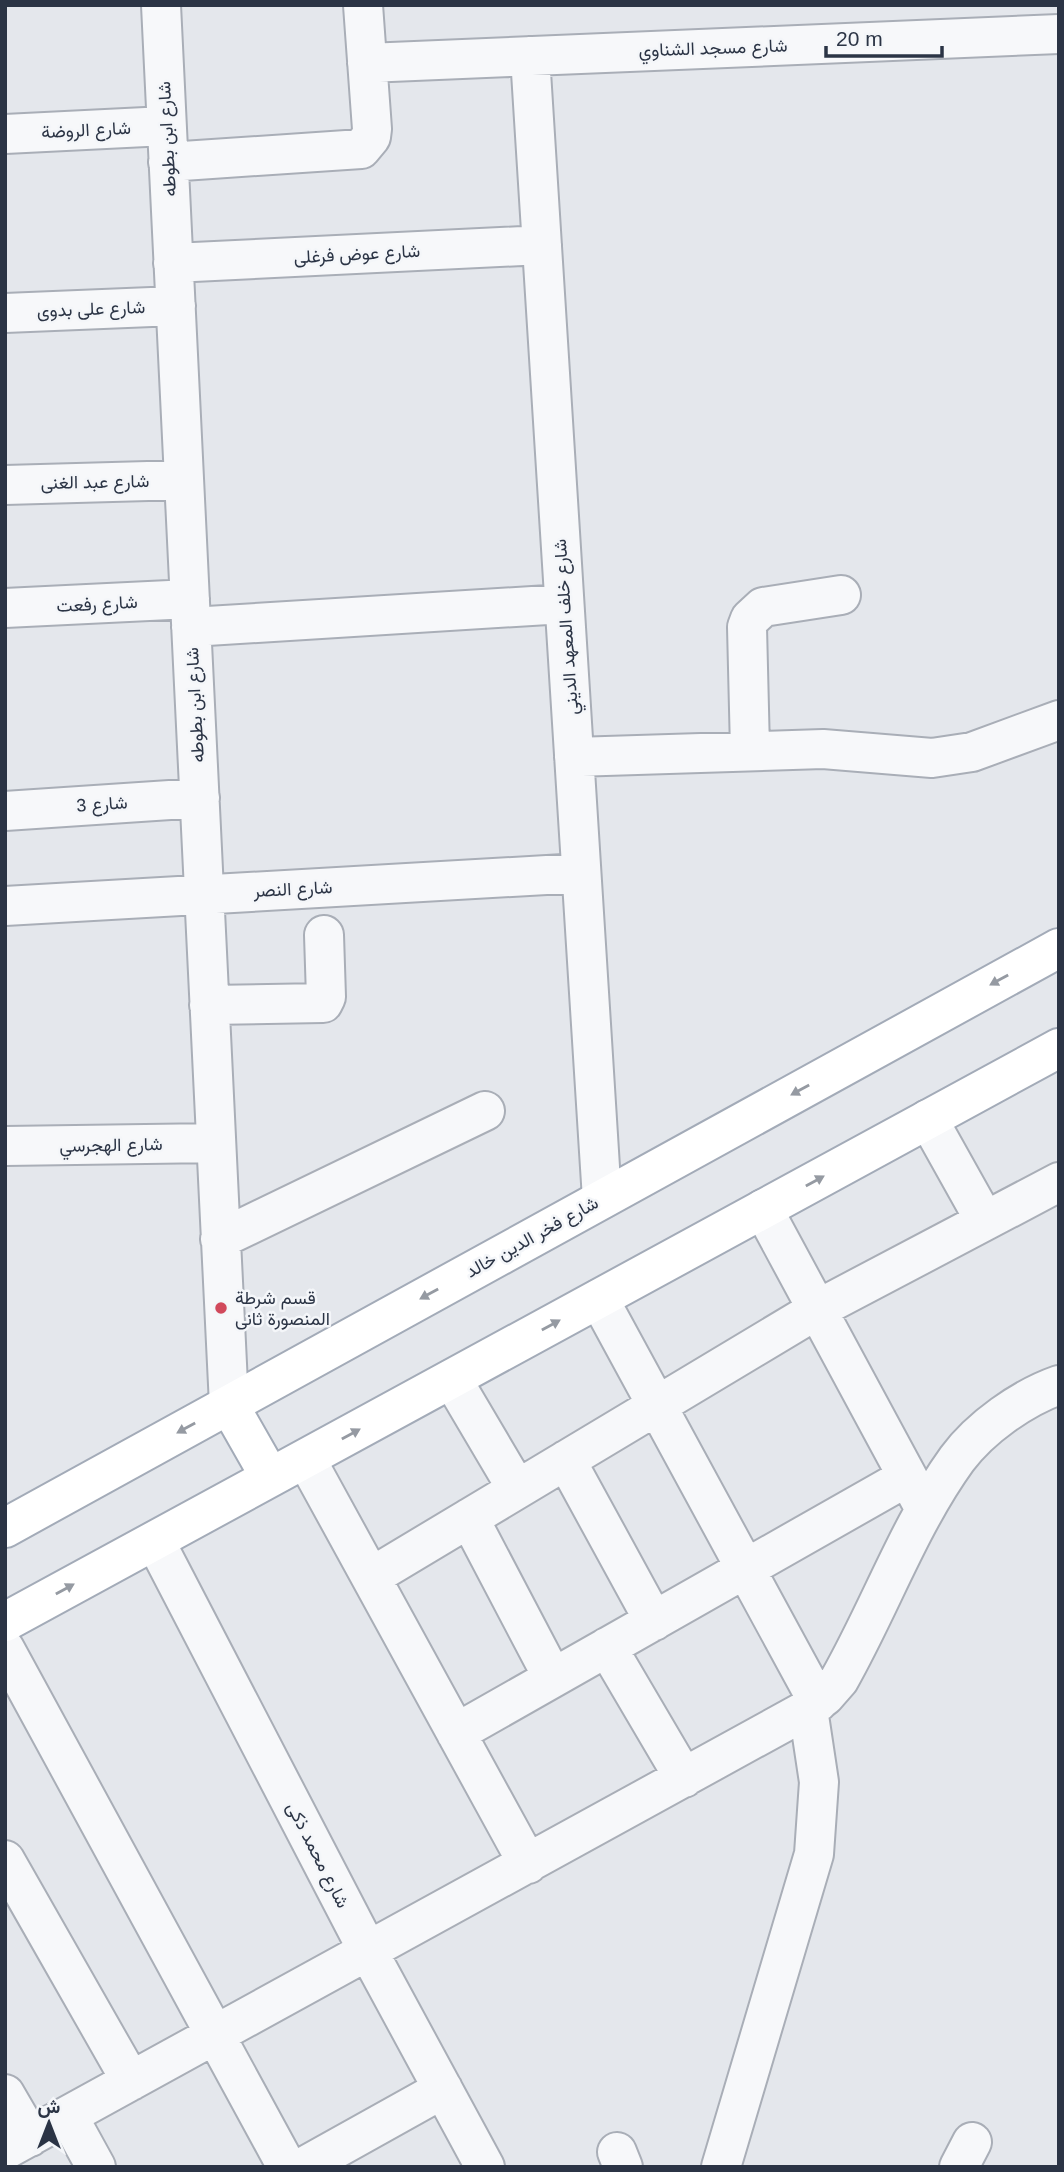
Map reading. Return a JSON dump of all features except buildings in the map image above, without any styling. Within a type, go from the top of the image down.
[{"type":"main road","name":"شارع فخر الدين خالد","points":[[5,1528],[1059,948]]},
{"type":"main road","points":[[5,1622],[1059,1048]]},
{"type":"main road","points":[[229,1405],[270,1477]]},
{"type":"street","name":"شارع ابن بطوطه","points":[[161,5],[229,1405]]},
{"type":"street","points":[[363,5],[367,63]]},
{"type":"street","name":"شارع مسجد الشناوي","points":[[367,63],[1059,34]]},
{"type":"street","name":"شارع خلف المعهد الديني","points":[[530,56],[602,1199]]},
{"type":"street","name":"شارع الروضة","points":[[5,134],[167,144],[361,149],[371,137],[372,129],[367,63]]},
{"type":"street","name":"شارع عوض فرغلى","points":[[173,263],[542,245]]},
{"type":"street","name":"شارع على بدوى","points":[[5,313],[176,306]]},
{"type":"street","name":"شارع عبد الغنى","points":[[5,485],[184,480]]},
{"type":"street","points":[[750,750],[747,627],[750,619],[763,607],[841,595]]},
{"type":"street","name":"شارع رفعت","points":[[5,608],[190,613],[564,604]]},
{"type":"street","points":[[574,757],[822,749],[932,758],[972,752],[1059,720]]},
{"type":"street","name":"شارع 3","points":[[5,811],[200,798]]},
{"type":"street","name":"شارع النصر","points":[[5,906],[582,873]]},
{"type":"street","points":[[209,1004],[323,1003],[326,997],[324,934]]},
{"type":"street","points":[[220,1239],[485,1111]]},
{"type":"street","points":[[928,1119],[985,1221]]},
{"type":"street","name":"شارع الهجرسي","points":[[5,1146],[216,1143]]},
{"type":"street","points":[[370,1577],[818,1309],[1059,1182]]},
{"type":"street","points":[[763,1209],[926,1510]]},
{"type":"street","points":[[599,1298],[745,1569],[813,1706],[819,1782],[814,1854],[721,2167]]},
{"type":"street","points":[[452,1379],[517,1489]]},
{"type":"street","points":[[5,2094],[18,2143],[813,1706],[839,1680],[926,1510],[958,1458],[996,1420],[1041,1391],[1059,1385]]},
{"type":"street","points":[[306,1459],[528,1864]]},
{"type":"street","points":[[566,1460],[654,1620]]},
{"type":"street","points":[[456,1733],[907,1477]]},
{"type":"street","points":[[469,1518],[553,1678]]},
{"type":"street","name":"شارع محمد ذكى","points":[[155,1541],[368,1951],[485,2167]]},
{"type":"street","points":[[607,1647],[684,1778]]},
{"type":"street","points":[[5,1649],[287,2167]]},
{"type":"street","points":[[5,1860],[131,2081]]},
{"type":"street","points":[[303,2167],[443,2089]]},
{"type":"street","points":[[68,2116],[96,2167]]},
{"type":"place","name":"قسم شرطة المنصورة ثانى","points":[[221,1308]]}]
